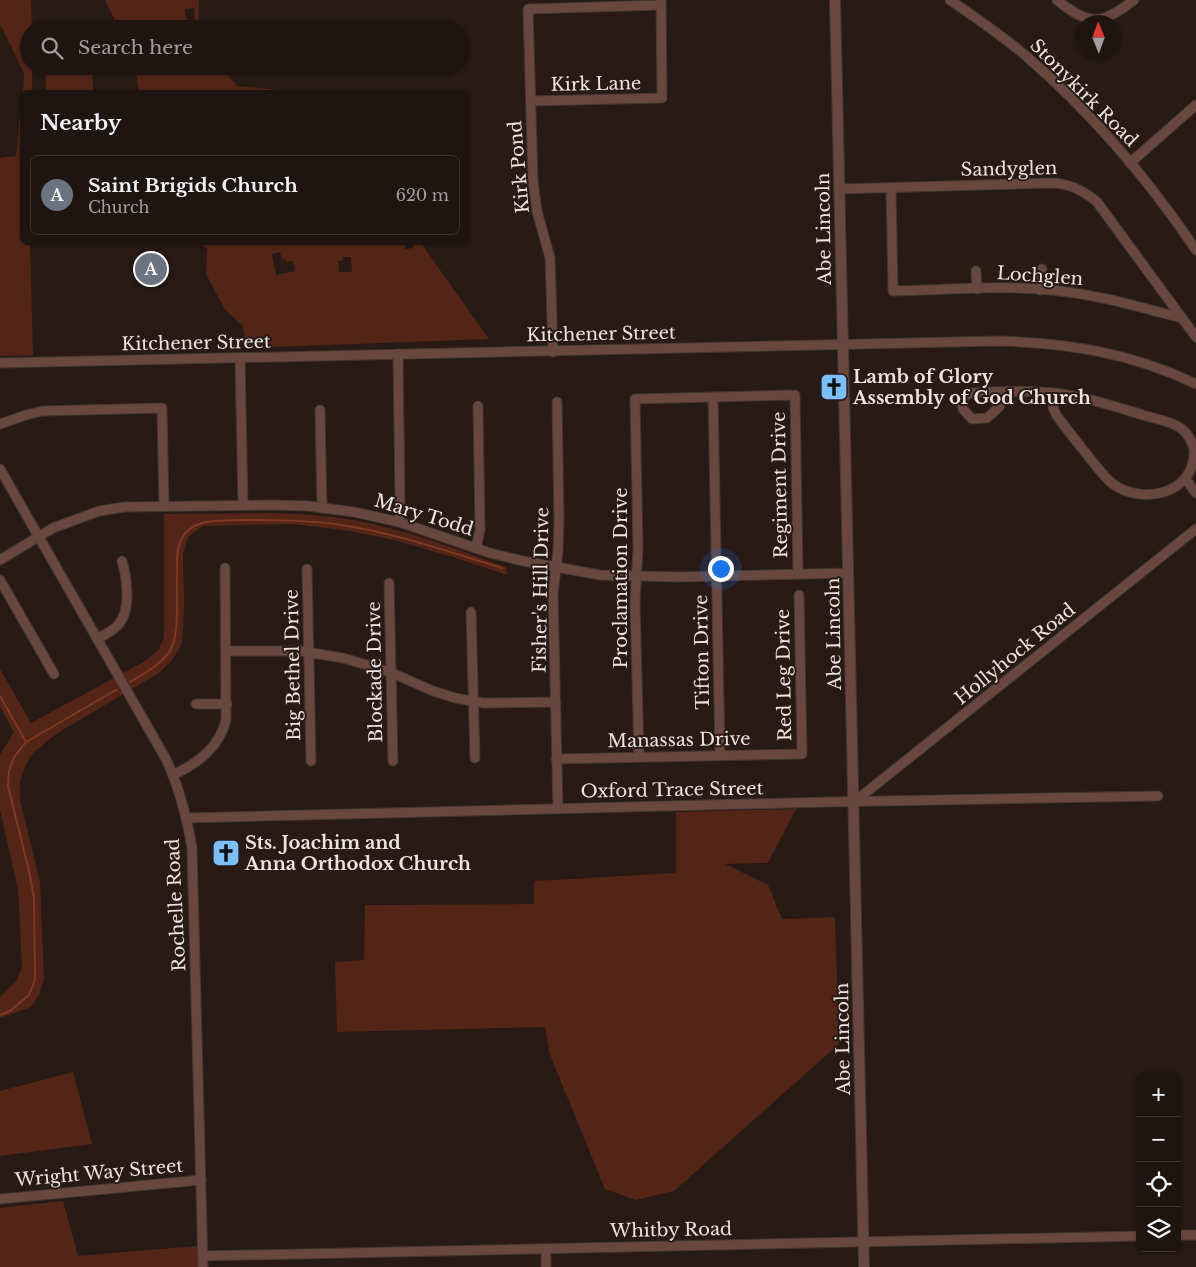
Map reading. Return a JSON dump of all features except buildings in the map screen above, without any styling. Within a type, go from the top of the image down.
[{"type":"street","name":"Abe Lincoln","points":[[834,0],[864,1267]]},
{"type":"street","name":"Stonykirk Road","points":[[950,0],[998,33],[1050,78],[1104,132],[1164,206],[1196,250]]},
{"type":"street","points":[[1057,0],[1081,17],[1093,20],[1113,16],[1134,0]]},
{"type":"street","name":"Kirk Pond","points":[[553,352],[552,271],[535,200],[528,9],[661,3]]},
{"type":"street","name":"Kirk Lane","points":[[531,102],[662,98],[661,3]]},
{"type":"street","points":[[1130,163],[1196,104]]},
{"type":"street","name":"Sandyglen","points":[[839,189],[1050,183],[1075,187],[1097,202],[1196,338]]},
{"type":"street","name":"Lochglen","points":[[891,188],[893,291],[1040,290],[1094,297],[1182,318]]},
{"type":"street","points":[[1040,290],[1042,269]]},
{"type":"street","points":[[976,271],[977,289]]},
{"type":"street","name":"Kitchener Street","points":[[0,363],[998,341],[1088,348],[1125,357],[1196,384]]},
{"type":"street","points":[[398,354],[399,522]]},
{"type":"street","points":[[240,358],[243,505]]},
{"type":"street","points":[[1007,391],[999,407],[987,418],[972,419],[963,409],[962,398],[965,394],[970,393],[1007,391],[1054,393],[1110,404],[1182,429],[1195,447],[1196,459],[1192,478],[1196,493]]},
{"type":"street","points":[[1054,393],[1056,416],[1112,484],[1142,494],[1154,494],[1166,493],[1176,489],[1192,478]]},
{"type":"street","name":"Regiment Drive","points":[[713,397],[795,395],[798,574]]},
{"type":"street","name":"Proclamation Drive","points":[[639,757],[635,399],[713,397]]},
{"type":"street","name":"Tifton Drive","points":[[713,397],[720,755]]},
{"type":"street","name":"Fisher's Hill Drive","points":[[557,402],[559,519],[553,594],[558,809]]},
{"type":"street","points":[[476,548],[480,530],[478,406]]},
{"type":"street","points":[[0,424],[42,411],[162,408],[164,506]]},
{"type":"street","points":[[320,410],[322,508]]},
{"type":"street","name":"Rochelle Road","points":[[0,469],[166,759],[186,818],[192,848],[203,1267]]},
{"type":"street","name":"Mary Todd","points":[[0,560],[64,522],[99,511],[125,507],[243,505],[322,508],[354,512],[399,522],[476,548],[523,561],[600,575],[717,576],[849,573]]},
{"type":"street","name":"Hollyhock Road","points":[[853,802],[1196,529]]},
{"type":"street","points":[[97,639],[118,625],[125,613],[125,575],[122,561]]},
{"type":"street","points":[[173,775],[203,758],[216,744],[225,726],[228,704],[225,568]]},
{"type":"street","name":"Big Bethel Drive","points":[[307,569],[311,762]]},
{"type":"street","points":[[0,580],[54,674]]},
{"type":"street","name":"Blockade Drive","points":[[389,582],[393,761]]},
{"type":"street","name":"Red Leg Drive","points":[[799,595],[802,754]]},
{"type":"street","points":[[471,612],[475,758]]},
{"type":"street","points":[[226,651],[309,652],[343,658],[390,672],[433,691],[455,698],[490,703],[556,702]]},
{"type":"street","points":[[196,704],[228,704]]},
{"type":"street","name":"Manassas Drive","points":[[556,759],[802,754]]},
{"type":"street","name":"Oxford Trace Street","points":[[186,818],[1158,796]]},
{"type":"street","name":"Wright Way Street","points":[[0,1199],[201,1180]]},
{"type":"street","points":[[1181,1235],[1196,1235]]},
{"type":"street","name":"Whitby Road","points":[[203,1256],[1136,1236]]},
{"type":"street","points":[[546,1249],[546,1267]]},
{"type":"shaded area","points":[[0,0],[31,0],[32,20],[20,20],[20,65],[0,24]]},
{"type":"shaded area","points":[[105,0],[199,0],[198,20],[195,20],[194,8],[185,9],[186,19],[188,20],[115,20]]},
{"type":"shaded area","points":[[24,75],[32,75],[32,90],[23,90]]},
{"type":"shaded area","points":[[45,75],[92,75],[93,90],[46,90]]},
{"type":"shaded area","points":[[136,75],[228,75],[237,86],[280,90],[139,90]]},
{"type":"shaded area","points":[[20,114],[20,245],[30,245],[33,355],[0,356],[0,158],[16,156]]},
{"type":"shaded area","points":[[201,245],[405,245],[405,249],[413,248],[413,245],[422,245],[489,339],[246,348],[243,326],[225,310],[206,274],[207,248]],"holes":[[[280,252],[282,259],[285,258],[286,262],[293,261],[295,271],[276,275],[272,254]],[[343,257],[351,257],[352,272],[339,272],[338,261],[343,260]]]},
{"type":"shaded area","points":[[270,513],[330,517],[360,521],[389,528],[433,541],[506,567],[507,575],[398,541],[350,531],[292,524],[203,526],[188,537],[183,554],[184,605],[182,644],[173,659],[159,673],[56,734],[34,752],[25,766],[20,782],[20,800],[40,882],[44,979],[39,995],[31,1007],[0,1018],[0,997],[16,981],[22,967],[18,889],[0,810],[0,755],[14,732],[0,707],[0,669],[31,723],[147,660],[159,649],[164,637],[164,514]]},
{"type":"shaded area","points":[[796,809],[768,863],[725,864],[768,885],[782,919],[835,917],[839,1044],[674,1191],[636,1200],[605,1189],[550,1055],[545,1027],[337,1032],[335,962],[364,960],[365,905],[534,904],[534,881],[676,873],[676,812]]},
{"type":"shaded area","points":[[73,1072],[92,1144],[0,1156],[0,1091]]},
{"type":"shaded area","points":[[63,1201],[78,1256],[197,1246],[198,1267],[0,1267],[0,1208]]},
{"type":"waterway","points":[[130,682],[147,672],[163,659],[171,649],[177,622],[178,548],[186,533],[192,527],[200,524],[242,520],[329,523],[362,528],[402,538],[502,568]]},
{"type":"waterway","points":[[0,1015],[10,1011],[29,995],[35,980],[34,898],[8,786],[9,771],[14,757],[26,742],[116,690]]},
{"type":"waterway","points":[[0,696],[26,742]]},
{"type":"place","name":"Saint Brigids Church","points":[[151,269]]},
{"type":"place","name":"Lamb of Glory Assembly of God Church","points":[[834,387]]},
{"type":"place","name":"Sts. Joachim and Anna Orthodox Church","points":[[226,853]]}]
